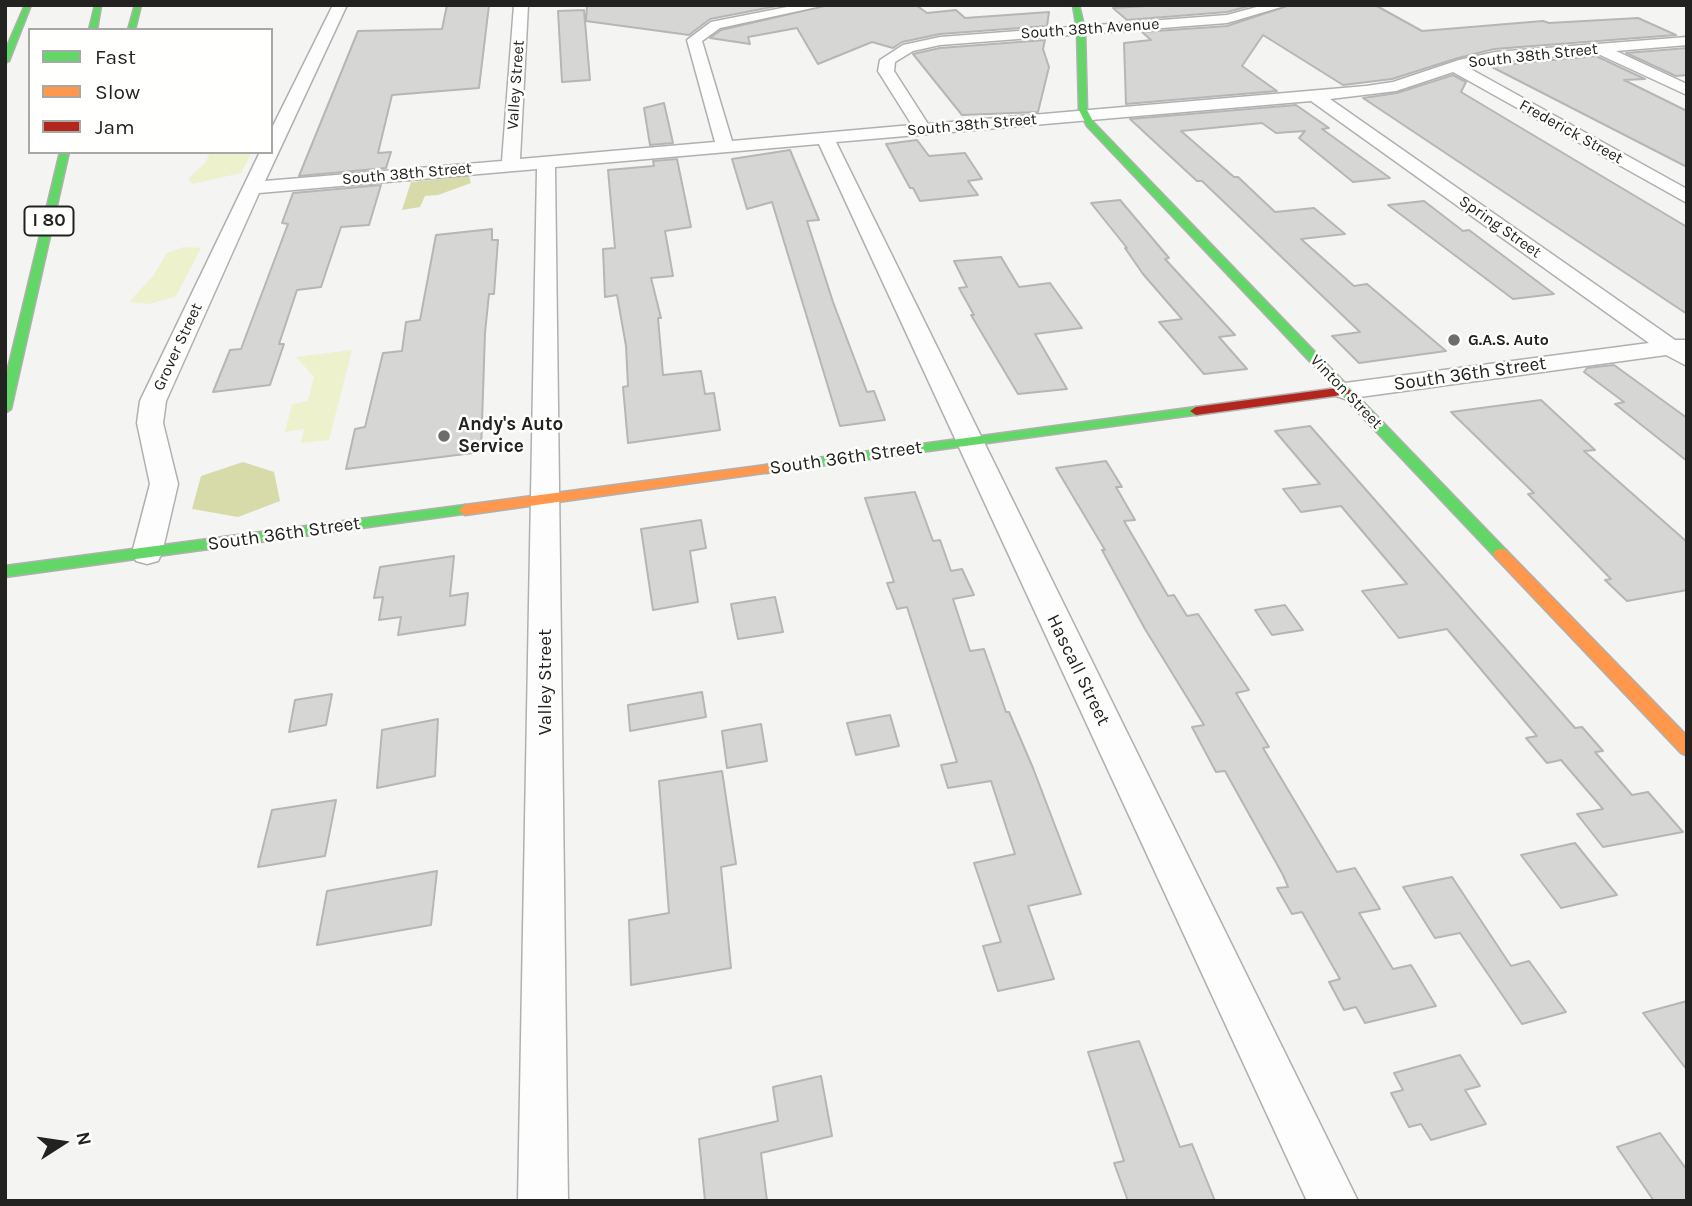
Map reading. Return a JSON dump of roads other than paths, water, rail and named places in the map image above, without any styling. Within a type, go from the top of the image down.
[{"type":"main road","points":[[13,40],[15,5]]},
{"type":"main road","points":[[5,61],[28,5]]},
{"type":"main road","points":[[93,28],[98,5]]},
{"type":"main road","points":[[132,28],[138,5]]},
{"type":"main road","points":[[1076,5],[1081,30],[1084,114]]},
{"type":"main road","name":"Vinton Street","points":[[1084,114],[1687,748]]},
{"type":"main road","name":"I 80","points":[[5,409],[65,154]]},
{"type":"main road","points":[[33,290],[72,193]]},
{"type":"main road","name":"South 36th Street","points":[[5,572],[1345,391]]},
{"type":"street","name":"Grover Street","points":[[273,144],[340,5]]},
{"type":"street","name":"Valley Street","points":[[510,165],[521,5]]},
{"type":"street","points":[[725,146],[694,40],[699,33],[724,23],[819,5]]},
{"type":"street","name":"South 38th Avenue","points":[[923,129],[886,71],[888,60],[900,51],[940,41],[1227,19],[1281,5]]},
{"type":"street","name":"South 38th Street","points":[[252,188],[1314,95],[1396,86],[1454,66],[1494,57],[1687,41]]},
{"type":"street","points":[[1599,49],[1687,90]]},
{"type":"street","name":"Frederick Street","points":[[1454,66],[1687,197]]},
{"type":"street","name":"Spring Street","points":[[1314,95],[1681,351]]},
{"type":"street","name":"Hascall Street","points":[[825,138],[1333,1201]]},
{"type":"street","name":"Grover Street","points":[[147,553],[164,484],[163,468],[150,423],[153,401],[268,154]]},
{"type":"street","name":"Valley Street","points":[[542,1201],[547,498],[546,162]]},
{"type":"street","name":"South 36th Street","points":[[1345,391],[1681,351]]},
{"type":"place","name":"G.A.S. Auto","points":[[1454,340]]},
{"type":"place","name":"Andy's Auto Service","points":[[444,436]]}]
